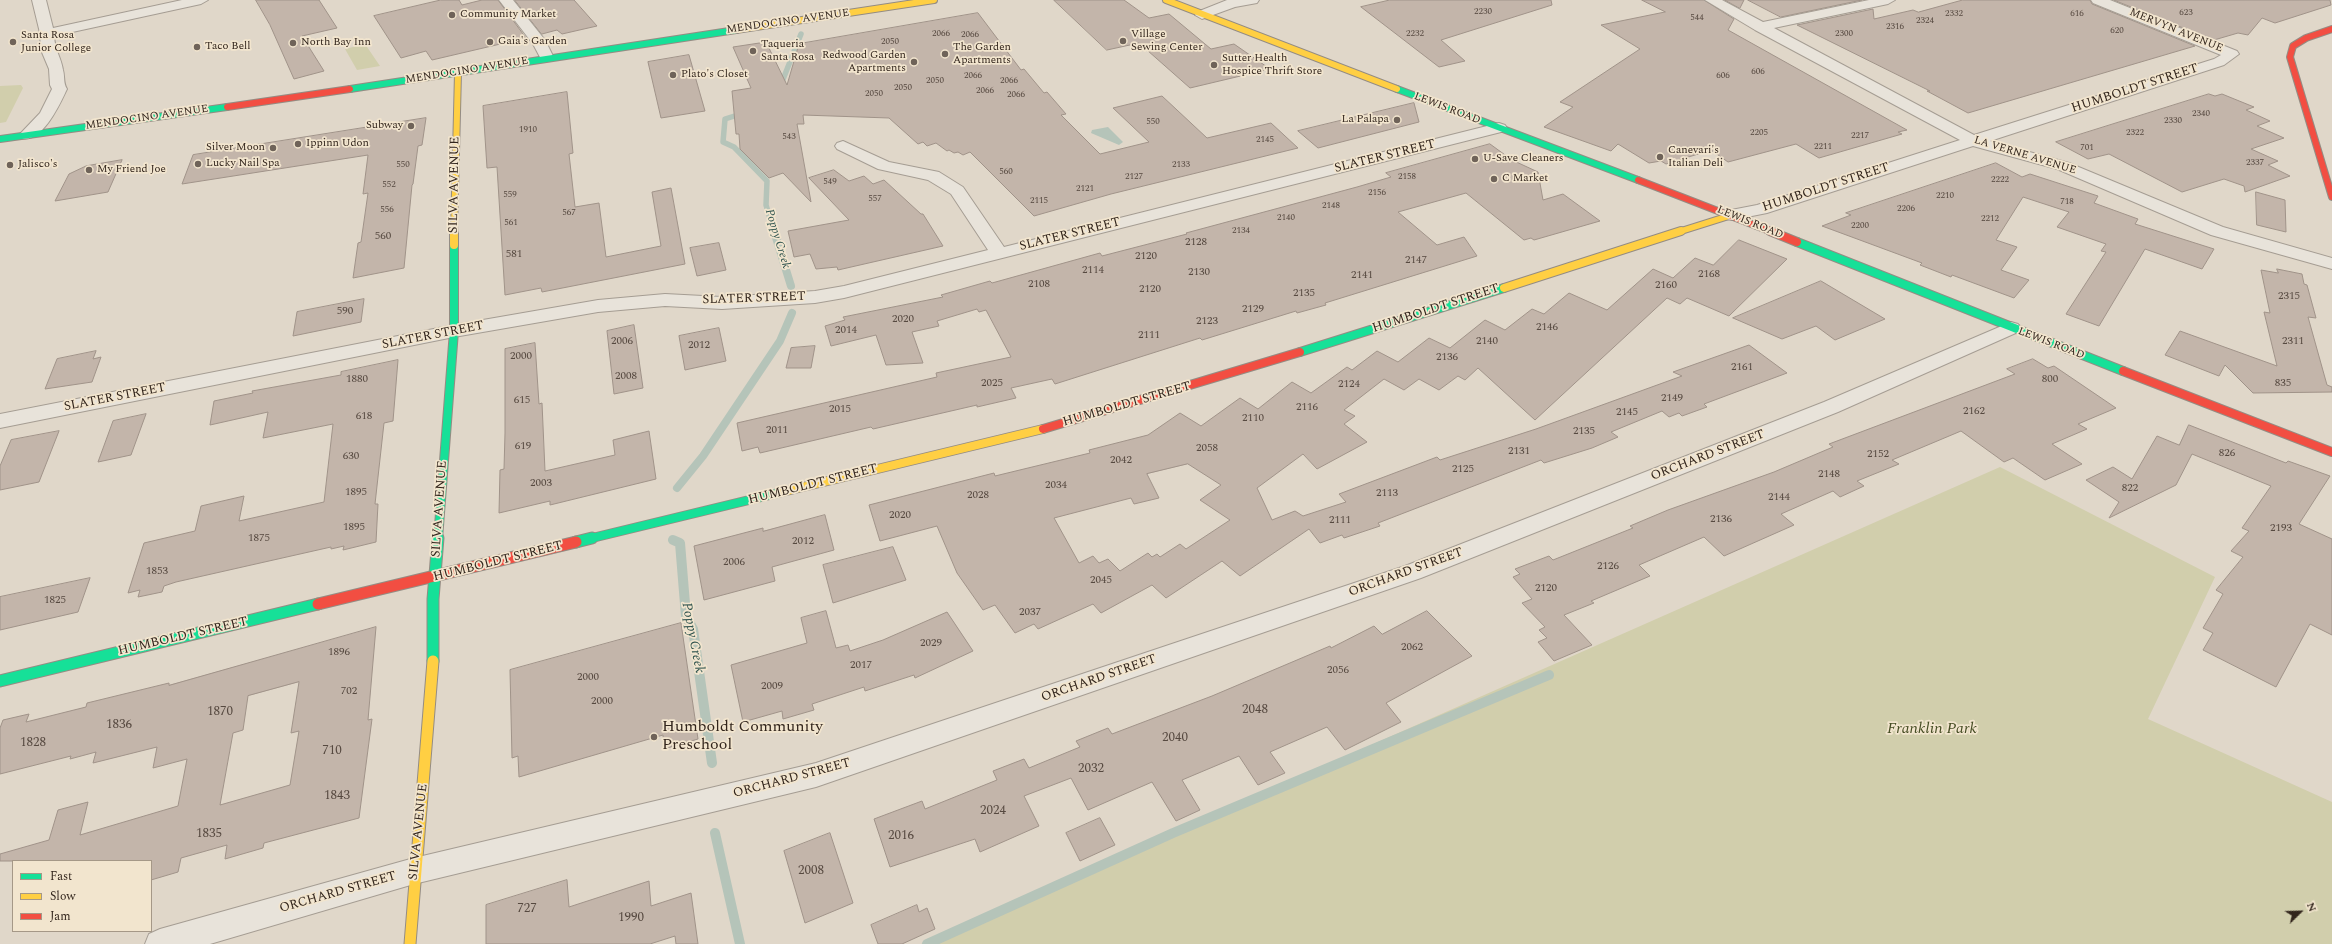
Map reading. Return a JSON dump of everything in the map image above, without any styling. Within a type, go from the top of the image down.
[{"type":"street","points":[[27,135],[47,115],[60,89],[56,77],[56,69],[48,50],[47,33],[39,0]]},
{"type":"street","points":[[47,33],[201,0]]},
{"type":"street","points":[[506,0],[540,43],[547,58]]},
{"type":"street","name":"MENDOCINO AVENUE","points":[[0,140],[458,73],[547,58],[934,0]]},
{"type":"street","name":"LEWIS ROAD","points":[[1166,0],[1499,128],[1732,215],[2011,328],[2332,452]]},
{"type":"street","points":[[1202,15],[1232,4],[1252,0]]},
{"type":"street","name":"LA VERNE AVENUE","points":[[1712,0],[1973,141],[2063,166],[2217,231],[2332,264]]},
{"type":"street","points":[[1760,26],[1888,0]]},
{"type":"street","name":"MERVYN AVENUE","points":[[2098,0],[2232,54]]},
{"type":"street","points":[[2332,29],[2306,38],[2293,46],[2290,56],[2332,197]]},
{"type":"street","name":"HUMBOLDT STREET","points":[[0,681],[1055,426],[1216,379],[1732,215],[1761,209],[2219,62],[2232,54]]},
{"type":"street","name":"SILVA AVENUE","points":[[410,944],[414,871],[421,827],[434,657],[435,577],[454,331],[454,177],[458,73]]},
{"type":"street","name":"SLATER STREET","points":[[0,421],[454,331],[598,306],[658,300],[722,303],[815,297],[844,292],[1499,128]]},
{"type":"street","points":[[843,146],[884,166],[933,176],[957,191],[999,253]]},
{"type":"street","name":"ORCHARD STREET","points":[[160,944],[414,871],[816,775],[1413,572],[1830,407],[2011,328]]},
{"type":"green space","points":[[365,44],[380,66],[357,70],[345,49]]},
{"type":"green space","points":[[21,85],[23,88],[6,122],[0,123],[0,86]]},
{"type":"green space","name":"Franklin Park","points":[[2000,467],[2215,577],[2148,719],[2332,802],[2332,944],[921,944]]},
{"type":"shaded area","points":[[1108,127],[1123,142],[1119,145],[1091,133],[1092,130]]},
{"type":"building","points":[[256,0],[319,0],[337,28],[302,36],[324,71],[294,79],[270,25]]},
{"type":"building","points":[[441,0],[459,0],[462,5],[482,0],[498,0],[526,38],[432,60],[426,51],[401,58],[374,16]]},
{"type":"building","points":[[515,0],[574,0],[597,26],[562,34],[557,30],[542,34]]},
{"type":"building","points":[[1054,0],[1124,0],[1149,18],[1169,14],[1211,49],[1234,44],[1270,69],[1190,88],[1139,43],[1107,50]]},
{"type":"building","points":[[1390,0],[1551,0],[1552,5],[1441,40],[1465,61],[1439,67],[1361,7]]},
{"type":"building","points":[[1642,0],[1704,0],[1734,19],[1728,30],[1907,130],[1898,132],[1902,134],[1819,158],[1796,144],[1728,162],[1711,150],[1666,164],[1661,161],[1649,163],[1618,144],[1611,151],[1544,127],[1573,107],[1560,102],[1640,49],[1601,25],[1665,12]]},
{"type":"building","points":[[1725,0],[1744,0],[1740,8]]},
{"type":"building","points":[[1748,0],[1862,0],[1781,17]]},
{"type":"building","points":[[1963,0],[2090,0],[2092,4],[2195,46],[1968,113],[1927,91],[1930,91],[1797,25],[1873,9],[1874,19],[1913,10],[1918,12]]},
{"type":"building","points":[[2114,0],[2330,0],[2331,5],[2275,23],[2262,18],[2248,35],[2238,33],[2214,40]]},
{"type":"building","points":[[978,13],[1021,70],[1024,69],[1044,93],[1047,92],[1066,114],[1061,115],[1100,154],[1149,142],[1113,108],[1162,96],[1207,138],[1271,123],[1298,148],[1111,194],[1034,216],[970,152],[963,155],[958,152],[954,153],[949,150],[947,151],[936,143],[927,146],[923,142],[918,144],[889,118],[803,115],[804,124],[797,124],[811,202],[783,173],[769,178],[740,149],[739,134],[736,134],[732,91],[751,88],[733,47],[766,42],[787,85],[799,44]]},
{"type":"building","points":[[689,55],[705,111],[661,118],[648,62]]},
{"type":"building","points":[[567,92],[573,153],[569,154],[575,207],[599,203],[606,257],[661,246],[652,192],[671,188],[685,264],[542,292],[541,288],[505,295],[497,167],[487,168],[483,106]]},
{"type":"building","points":[[2209,94],[2215,96],[2222,94],[2254,107],[2246,110],[2270,121],[2257,126],[2284,138],[2251,149],[2278,161],[2268,165],[2290,176],[2245,192],[2244,186],[2224,179],[2182,192],[2109,154],[2088,159],[2056,142]]},
{"type":"building","points":[[1414,103],[1419,122],[1318,148],[1298,131]]},
{"type":"building","points":[[426,118],[422,145],[418,146],[412,185],[404,268],[353,278],[358,243],[361,242],[368,193],[363,194],[368,155],[182,184],[193,155]]},
{"type":"building","points":[[1490,144],[1512,160],[1538,172],[1543,200],[1563,194],[1600,221],[1534,240],[1531,238],[1524,240],[1466,193],[1398,212],[1437,245],[1464,237],[1477,256],[1325,303],[1326,305],[1297,313],[1296,311],[1202,340],[1200,338],[1055,384],[1052,379],[1011,388],[1016,398],[977,407],[977,405],[873,429],[871,427],[760,453],[758,447],[742,451],[737,423],[937,377],[936,373],[1011,357],[986,310],[979,312],[977,309],[937,321],[939,326],[912,332],[923,363],[886,365],[876,335],[831,346],[825,326],[845,320],[843,317],[943,297],[941,295],[990,281],[992,283],[1100,253],[1102,256],[1187,234],[1186,233],[1391,177],[1386,173]]},
{"type":"building","points":[[122,160],[108,192],[55,201],[69,174],[86,166]]},
{"type":"building","points":[[1996,163],[2022,177],[2030,174],[2098,196],[2094,203],[2138,219],[2135,224],[2214,249],[2202,269],[2145,249],[2099,326],[2066,314],[2106,252],[2101,251],[2106,244],[2057,227],[2069,212],[2023,197],[1996,240],[2017,247],[2001,270],[2029,280],[2014,298],[1952,275],[1951,277],[1920,265],[1922,263],[1822,226],[1851,215],[1846,213]]},
{"type":"building","points":[[834,170],[849,181],[864,176],[873,184],[884,180],[921,214],[923,214],[943,246],[838,270],[837,267],[816,269],[810,254],[794,257],[788,231],[849,220],[809,178]]},
{"type":"building","points":[[2256,192],[2285,200],[2286,232],[2257,225]]},
{"type":"building","points":[[1739,240],[1787,259],[1729,316],[1687,298],[1680,304],[1667,298],[1535,420],[1478,368],[1465,380],[1458,376],[1439,390],[1419,379],[1404,390],[1384,379],[1344,410],[1355,416],[1344,424],[1367,442],[1317,469],[1303,454],[1257,488],[1272,520],[1295,511],[1303,516],[1346,502],[1339,494],[1437,457],[1440,460],[1536,429],[1682,376],[1673,372],[1749,345],[1787,373],[1704,404],[1707,407],[1682,416],[1679,413],[1669,417],[1662,411],[1611,432],[1618,437],[1592,448],[1544,463],[1541,460],[1378,523],[1380,526],[1344,538],[1342,535],[1320,543],[1309,529],[1240,576],[1222,561],[1166,598],[1152,585],[1101,613],[1093,604],[1038,629],[1034,624],[1015,633],[995,605],[983,610],[957,573],[937,526],[880,541],[869,505],[994,473],[995,476],[1090,453],[1089,450],[1148,435],[1180,413],[1201,426],[1240,398],[1258,409],[1292,382],[1311,393],[1347,367],[1352,370],[1377,351],[1398,362],[1429,338],[1450,348],[1485,320],[1505,330],[1532,309],[1544,314],[1569,293],[1607,310],[1653,269],[1673,278],[1695,258],[1713,265]],"holes":[[[1188,464],[1221,485],[1200,500],[1230,520],[1186,549],[1180,544],[1160,557],[1157,554],[1152,557],[1148,553],[1120,571],[1108,559],[1099,563],[1093,556],[1079,563],[1054,518],[1131,498],[1134,504],[1159,498],[1147,474]]]},
{"type":"building","points":[[719,243],[726,270],[697,276],[690,248]]},
{"type":"building","points":[[2277,269],[2302,274],[2304,284],[2307,285],[2316,318],[2308,317],[2327,385],[2332,387],[2332,392],[2253,393],[2225,365],[2219,376],[2165,355],[2180,331],[2277,366],[2264,312],[2270,313],[2261,270],[2278,273]]},
{"type":"building","points":[[1821,281],[1885,319],[1835,340],[1816,326],[1782,339],[1733,318]]},
{"type":"building","points":[[364,299],[361,322],[293,336],[297,312]]},
{"type":"building","points":[[634,325],[643,388],[614,394],[607,331]]},
{"type":"building","points":[[719,328],[726,361],[685,370],[679,336]]},
{"type":"building","points":[[535,343],[539,404],[542,403],[545,471],[615,455],[613,440],[649,431],[656,479],[550,505],[550,501],[499,513],[500,470],[504,469],[505,349]]},
{"type":"building","points":[[815,346],[811,368],[786,368],[791,348]]},
{"type":"building","points":[[96,351],[93,359],[101,357],[92,382],[45,389],[57,359]]},
{"type":"building","points":[[2033,359],[2048,368],[2054,366],[2116,408],[2078,424],[2087,429],[2052,444],[2082,464],[2045,480],[2013,458],[2004,462],[1961,431],[1892,460],[1899,464],[1857,481],[1864,486],[1840,497],[1833,491],[1781,514],[1794,525],[1724,556],[1704,537],[1639,565],[1650,576],[1591,601],[1594,603],[1564,615],[1592,645],[1554,661],[1538,642],[1547,638],[1539,630],[1545,627],[1522,603],[1532,599],[1513,577],[1520,574],[1515,569],[1549,556],[1553,560],[1633,528],[1630,526],[1668,510],[1774,472],[1833,447],[1829,444],[2015,374],[2007,369]]},
{"type":"building","points":[[398,360],[393,421],[384,423],[375,504],[378,504],[376,542],[343,550],[344,546],[331,549],[331,547],[176,582],[164,586],[162,592],[138,597],[140,590],[128,593],[144,543],[195,531],[201,506],[244,496],[239,521],[324,502],[333,424],[263,438],[268,412],[210,425],[214,401],[253,393],[252,391],[341,375],[341,372]]},
{"type":"building","points":[[146,414],[131,455],[98,462],[113,421]]},
{"type":"building","points":[[2189,425],[2286,463],[2288,461],[2330,476],[2299,524],[2332,539],[2332,635],[2310,624],[2276,687],[2203,650],[2213,633],[2203,628],[2223,594],[2216,590],[2243,557],[2231,551],[2249,531],[2242,528],[2271,486],[2192,454],[2176,485],[2109,518],[2119,502],[2086,480],[2113,467],[2132,479],[2157,436],[2179,445]]},
{"type":"building","points":[[59,431],[39,482],[0,490],[0,466],[11,440]]},
{"type":"building","points":[[825,515],[834,550],[772,567],[775,581],[704,600],[694,546],[763,528],[763,531]]},
{"type":"building","points":[[893,547],[906,580],[833,603],[823,565]]},
{"type":"building","points":[[90,578],[78,612],[0,630],[0,597]]},
{"type":"building","points":[[826,611],[836,648],[848,645],[850,651],[883,640],[947,612],[973,651],[915,678],[914,675],[865,691],[864,687],[812,704],[814,710],[783,719],[782,711],[743,722],[731,665],[807,643],[801,618]]},
{"type":"building","points":[[1427,611],[1472,656],[1386,703],[1401,722],[1345,750],[1327,727],[1270,752],[1285,773],[1258,785],[1239,756],[1182,780],[1200,810],[1176,821],[1152,782],[1088,810],[1071,778],[1024,796],[1039,826],[980,852],[975,839],[890,867],[874,819],[922,801],[925,809],[997,780],[993,771],[1024,759],[1029,768],[1080,747],[1076,741],[1108,728],[1112,734],[1212,696],[1330,646],[1331,648],[1374,626],[1382,634]]},
{"type":"building","points":[[681,623],[698,739],[664,749],[663,735],[519,777],[518,756],[512,758],[510,670]]},
{"type":"building","points":[[376,627],[368,720],[372,719],[359,818],[264,843],[263,848],[225,859],[227,845],[181,858],[178,872],[152,880],[152,860],[0,861],[0,854],[49,840],[58,810],[88,802],[80,835],[178,806],[187,759],[153,768],[157,747],[93,763],[96,752],[70,759],[71,756],[0,774],[0,728],[3,720],[29,714],[26,722],[86,707],[87,703],[169,683],[169,685]],"holes":[[[299,682],[291,733],[299,731],[290,785],[220,805],[233,733],[243,730],[248,696]]]},
{"type":"building","points":[[1100,818],[1115,845],[1080,861],[1066,833]]},
{"type":"building","points":[[830,833],[853,903],[805,923],[784,851]]},
{"type":"building","points":[[567,880],[569,907],[649,881],[651,906],[691,893],[698,944],[676,944],[675,936],[650,944],[486,944],[486,905]]},
{"type":"building","points":[[917,905],[919,912],[927,908],[935,929],[902,944],[878,944],[871,925]]},
{"type":"waterway","name":"Poppy Creek","points":[[780,87],[801,34]]},
{"type":"waterway","name":"Poppy Creek","points":[[744,113],[725,119],[723,142],[734,147],[767,181],[766,205],[774,232]]},
{"type":"waterway","name":"Poppy Creek","points":[[774,231],[791,286]]},
{"type":"waterway","name":"Poppy Creek","points":[[677,488],[703,456],[780,341],[792,313]]},
{"type":"waterway","name":"Poppy Creek","points":[[673,540],[680,543],[686,616],[693,629],[712,763]]},
{"type":"waterway","points":[[927,944],[1173,833],[1549,675]]},
{"type":"waterway","name":"Poppy Creek","points":[[715,833],[740,944]]},
{"type":"traffic: fast","points":[[350,89],[736,30]]},
{"type":"traffic: fast","points":[[1397,89],[1638,180]]},
{"type":"traffic: fast","points":[[0,139],[227,107]]},
{"type":"traffic: fast","points":[[1797,242],[2123,371]]},
{"type":"traffic: fast","points":[[433,661],[433,599],[454,331],[454,245]]},
{"type":"traffic: fast","points":[[1300,352],[1504,288]]},
{"type":"traffic: fast","points":[[576,542],[778,493]]},
{"type":"traffic: fast","points":[[0,681],[318,604]]},
{"type":"traffic: slow","points":[[736,30],[934,0]]},
{"type":"traffic: slow","points":[[1166,0],[1397,89]]},
{"type":"traffic: slow","points":[[454,245],[458,73]]},
{"type":"traffic: slow","points":[[1504,288],[1732,215]]},
{"type":"traffic: slow","points":[[778,493],[1043,429]]},
{"type":"traffic: slow","points":[[410,944],[433,661]]},
{"type":"traffic: jam","points":[[2332,29],[2306,38],[2293,46],[2290,57],[2332,197]]},
{"type":"traffic: jam","points":[[227,107],[350,89]]},
{"type":"traffic: jam","points":[[1638,180],[1797,242]]},
{"type":"traffic: jam","points":[[1043,429],[1300,352]]},
{"type":"traffic: jam","points":[[2123,371],[2332,452]]},
{"type":"traffic: jam","points":[[318,604],[576,542]]},
{"type":"place","name":"Community Market","points":[[452,15]]},
{"type":"place","name":"Village Sewing Center","points":[[1123,41]]},
{"type":"place","name":"Santa Rosa Junior College","points":[[13,42]]},
{"type":"place","name":"Gaia's Garden","points":[[490,42]]},
{"type":"place","name":"North Bay Inn","points":[[293,43]]},
{"type":"place","name":"Taco Bell","points":[[197,47]]},
{"type":"place","name":"Taqueria Santa Rosa","points":[[753,51]]},
{"type":"place","name":"The Garden Apartments","points":[[945,54]]},
{"type":"place","name":"Redwood Garden Apartments","points":[[914,62]]},
{"type":"place","name":"Sutter Health Hospice Thrift Store","points":[[1214,65]]},
{"type":"place","name":"Plato's Closet","points":[[673,75]]},
{"type":"place","name":"La Palapa","points":[[1397,120]]},
{"type":"place","name":"Subway","points":[[411,126]]},
{"type":"place","name":"Ippinn Udon","points":[[298,144]]},
{"type":"place","name":"Silver Moon","points":[[273,148]]},
{"type":"place","name":"Canevari's Italian Deli","points":[[1660,157]]},
{"type":"place","name":"U-Save Cleaners","points":[[1475,159]]},
{"type":"place","name":"Lucky Nail Spa","points":[[198,164]]},
{"type":"place","name":"Jalisco's","points":[[10,165]]},
{"type":"place","name":"My Friend Joe","points":[[89,170]]},
{"type":"place","name":"C Market","points":[[1494,179]]},
{"type":"place","name":"Humboldt Community Preschool","points":[[654,737]]}]
